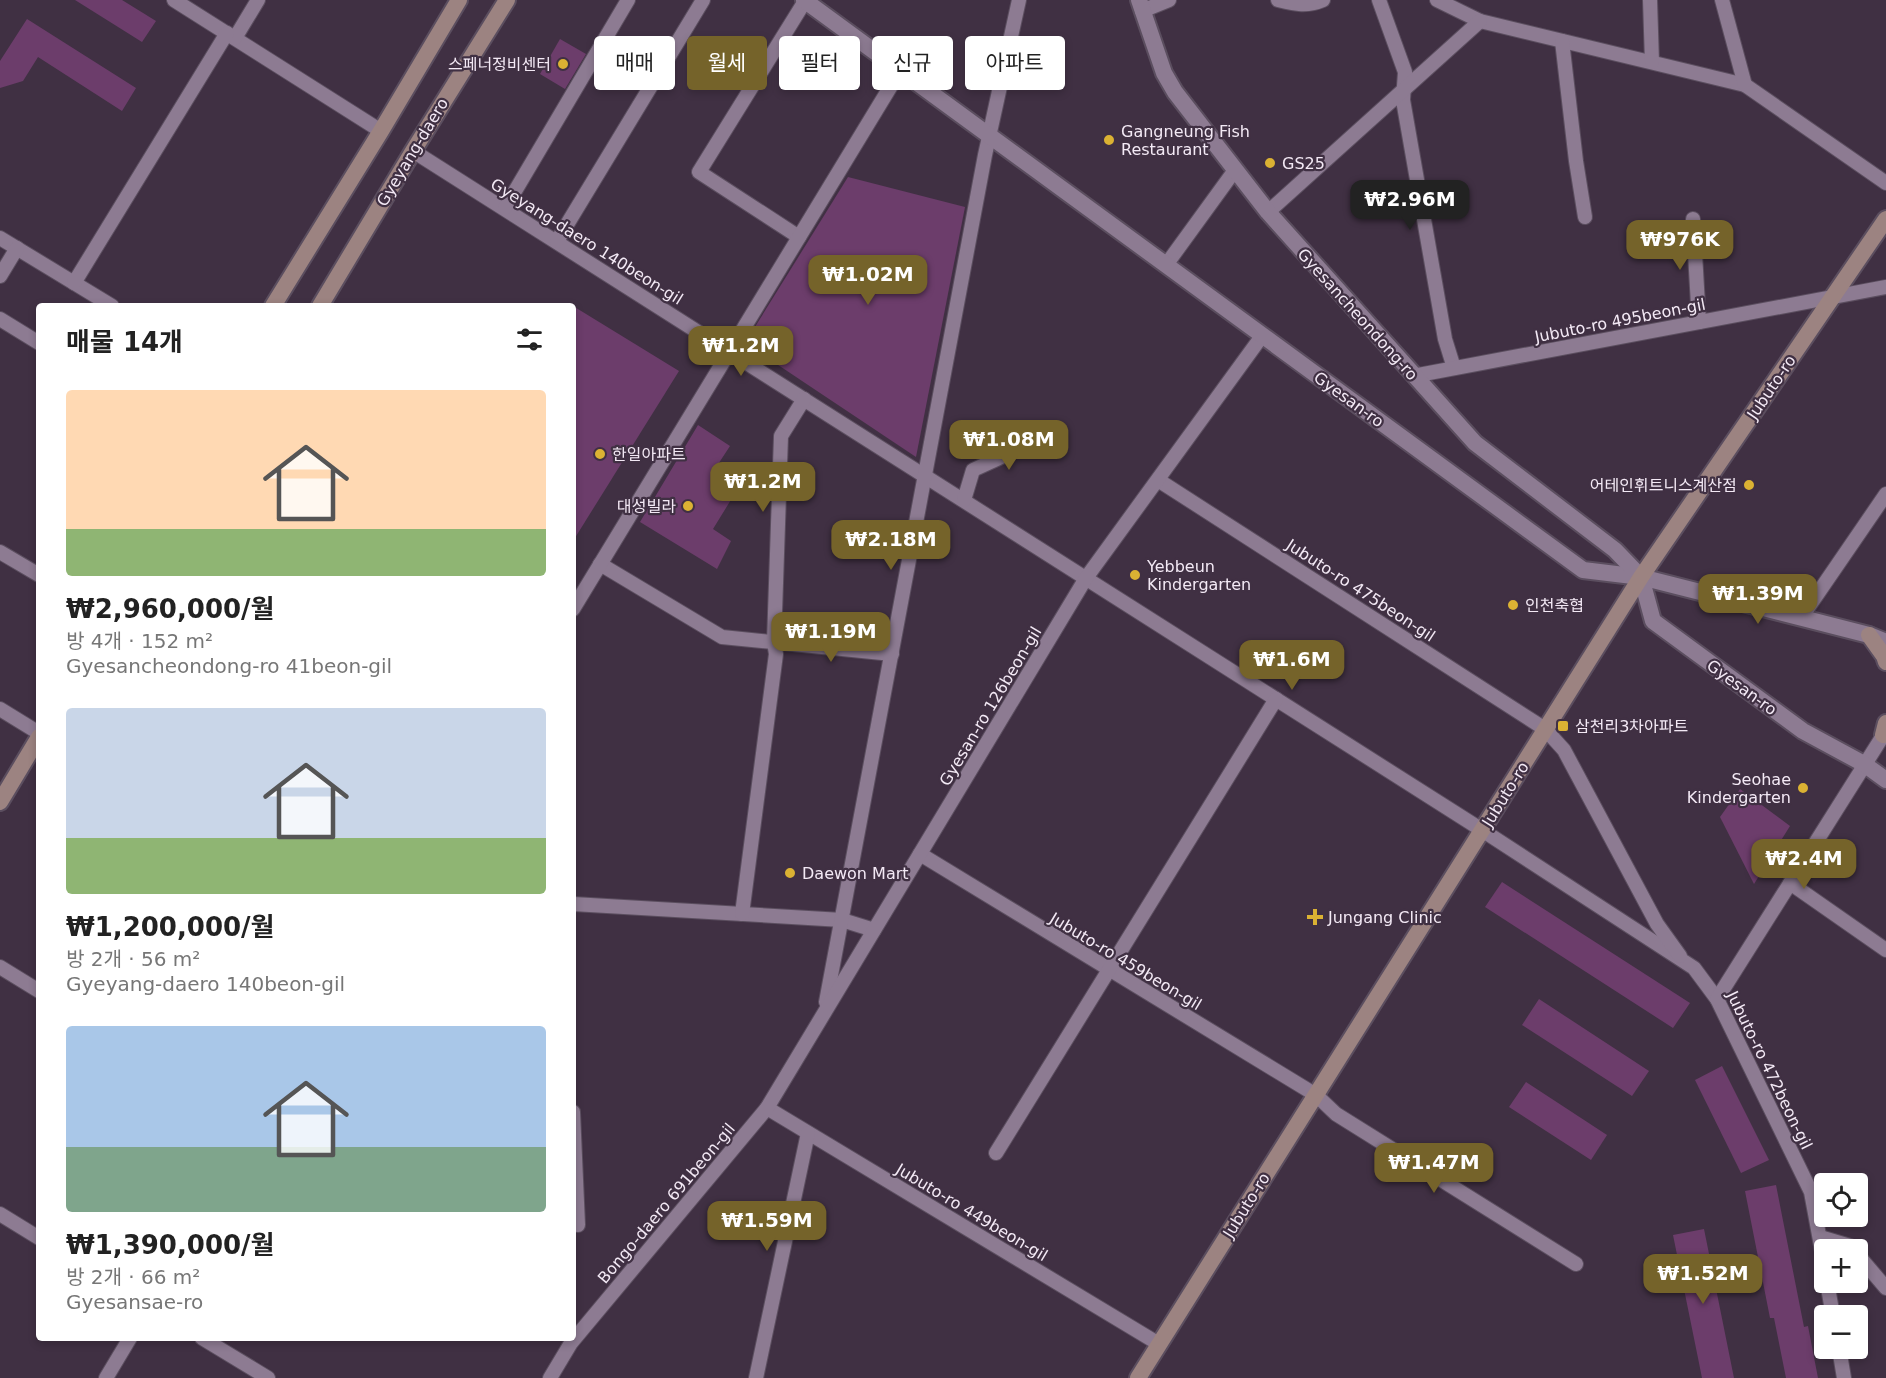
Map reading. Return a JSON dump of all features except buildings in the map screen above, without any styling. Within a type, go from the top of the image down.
[{"type":"main road","points":[[275,303],[459,0]]},
{"type":"main road","name":"Gyeyang-daero","points":[[322,303],[412,151],[507,0]]},
{"type":"main road","name":"Jubuto-ro","points":[[1138,1378],[1641,577],[1886,219]]},
{"type":"main road","points":[[1869,635],[1886,662]]},
{"type":"main road","points":[[0,802],[36,740]]},
{"type":"street","points":[[174,0],[381,131]]},
{"type":"street","points":[[74,283],[231,36],[258,0]]},
{"type":"street","points":[[505,208],[628,0]]},
{"type":"street","points":[[557,242],[703,0]]},
{"type":"street","points":[[824,1013],[989,135],[1019,0]]},
{"type":"street","points":[[1141,5],[1169,0]]},
{"type":"street","points":[[1278,0],[1302,6],[1323,0]]},
{"type":"street","points":[[1379,0],[1406,72],[1402,100],[1444,339],[1454,368]]},
{"type":"street","points":[[1437,0],[1480,21],[1745,85],[1886,183]]},
{"type":"street","points":[[1650,0],[1652,62]]},
{"type":"street","points":[[1722,0],[1745,85]]},
{"type":"street","points":[[799,237],[699,172],[804,1]]},
{"type":"street","name":"Gyesan-ro","points":[[804,1],[872,51]]},
{"type":"street","name":"Gyesancheondong-ro","points":[[1141,5],[1164,73],[1175,92],[1268,212],[1475,443],[1615,550],[1641,577]]},
{"type":"street","points":[[1268,212],[1480,21]]},
{"type":"street","points":[[1562,41],[1585,217]]},
{"type":"street","points":[[576,604],[888,90]]},
{"type":"street","name":"Gyesan-ro","points":[[926,90],[1583,570],[1641,577],[1653,621],[1803,731],[1864,764],[1886,780]]},
{"type":"street","name":"Gyeyang-daero 140beon-gil","points":[[412,151],[1276,699]]},
{"type":"street","points":[[1166,265],[1235,170]]},
{"type":"street","points":[[1693,219],[1699,322]]},
{"type":"street","points":[[0,238],[107,303]]},
{"type":"street","points":[[0,276],[16,248]]},
{"type":"street","name":"Jubuto-ro 495beon-gil","points":[[1413,376],[1886,287]]},
{"type":"street","points":[[0,319],[36,341]]},
{"type":"street","name":"Gyesan-ro 126beon-gil","points":[[767,1108],[1086,578],[1262,336]]},
{"type":"street","points":[[742,914],[776,654],[774,642],[782,436],[804,399]]},
{"type":"street","points":[[964,500],[973,470],[1047,436]]},
{"type":"street","name":"Jubuto-ro 475beon-gil","points":[[1158,480],[1545,729],[1564,750],[1657,924],[1684,962]]},
{"type":"street","points":[[1801,618],[1886,494]]},
{"type":"street","points":[[0,552],[36,573]]},
{"type":"street","points":[[600,564],[722,636],[892,654]]},
{"type":"street","points":[[1641,577],[1869,635],[1886,642]]},
{"type":"street","points":[[996,1153],[1276,699]]},
{"type":"street","name":"Jubuto-ro 472beon-gil","points":[[1276,699],[1694,968],[1717,999],[1811,1192],[1820,1237]]},
{"type":"street","points":[[0,710],[36,733]]},
{"type":"street","points":[[1717,999],[1885,730]]},
{"type":"street","name":"Jubuto-ro 459beon-gil","points":[[920,854],[1316,1095],[1335,1114],[1576,1264]]},
{"type":"street","points":[[1790,883],[1886,950]]},
{"type":"street","points":[[576,904],[842,920],[874,930]]},
{"type":"street","points":[[0,967],[36,989]]},
{"type":"street","name":"Jubuto-ro 449beon-gil","points":[[767,1108],[1160,1344]]},
{"type":"street","name":"Bongo-daero 691beon-gil","points":[[576,1337],[767,1108]]},
{"type":"street","points":[[756,1378],[808,1133]]},
{"type":"street","points":[[576,1180],[578,1225]]},
{"type":"street","points":[[0,1214],[36,1236]]},
{"type":"street","points":[[1820,1237],[1827,1239]]},
{"type":"street","points":[[1868,1267],[1886,1288]]},
{"type":"street","points":[[106,1378],[128,1341]]},
{"type":"street","points":[[207,1341],[268,1378]]},
{"type":"street","name":"Bongo-daero 691beon-gil","points":[[550,1378],[573,1341]]},
{"type":"street","points":[[1841,1359],[1844,1378]]},
{"type":"place","name":"스페너정비센터","points":[[563,64]]},
{"type":"place","name":"Gangneung Fish Restaurant","points":[[1109,140]]},
{"type":"place","name":"GS25","points":[[1270,163]]},
{"type":"place","name":"한일아파트","points":[[600,454]]},
{"type":"place","name":"어테인휘트니스계산점","points":[[1749,485]]},
{"type":"place","name":"대성빌라","points":[[688,506]]},
{"type":"place","name":"Yebbeun Kindergarten","points":[[1135,575]]},
{"type":"place","name":"인천축협","points":[[1513,605]]},
{"type":"place","name":"삼천리3차아파트","points":[[1563,726]]},
{"type":"place","name":"Seohae Kindergarten","points":[[1803,788]]},
{"type":"place","name":"Daewon Mart","points":[[790,873]]},
{"type":"place","name":"Jungang Clinic","points":[[1315,917]]}]
